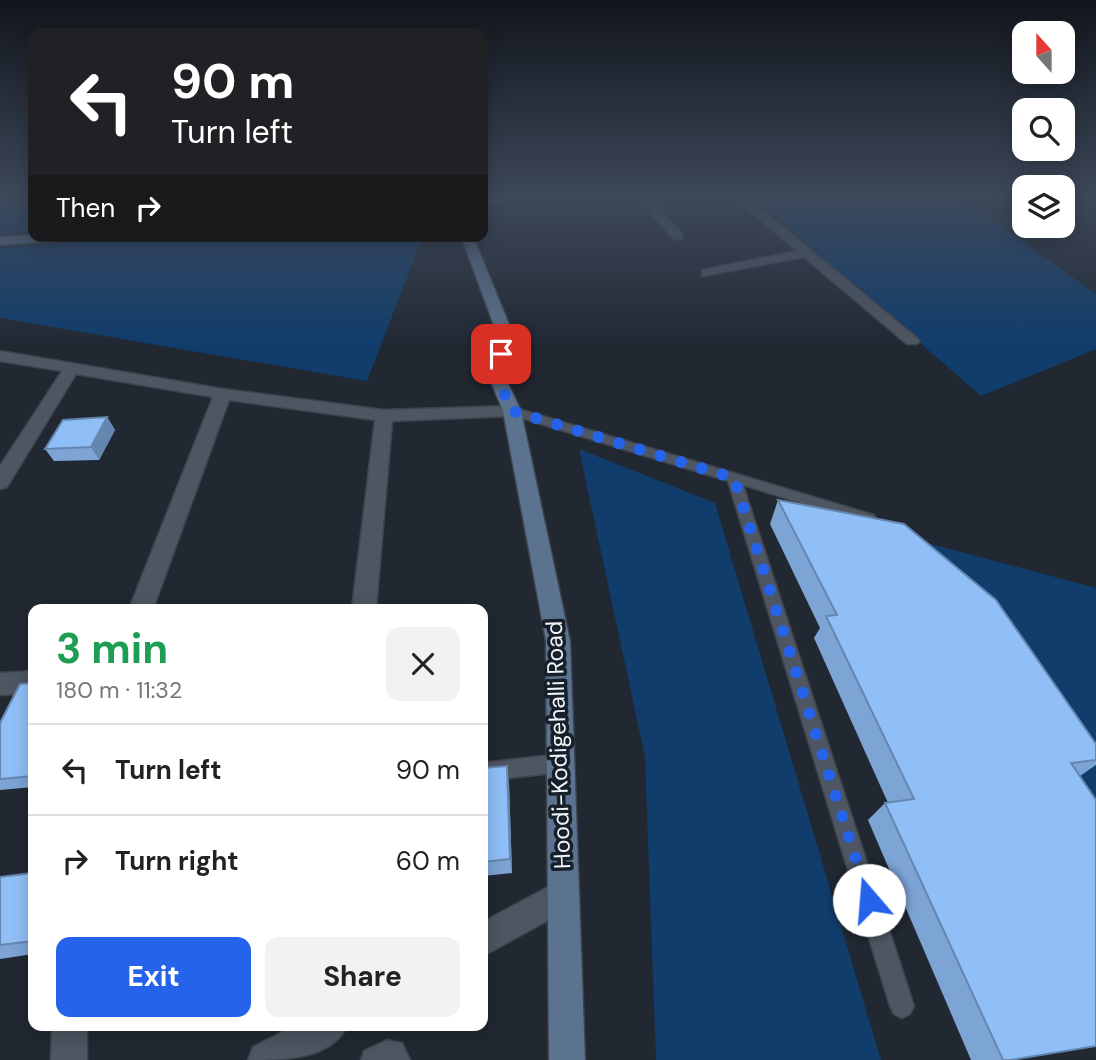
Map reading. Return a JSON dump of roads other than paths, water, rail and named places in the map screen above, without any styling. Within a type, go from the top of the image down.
[{"type":"street","name":"Hoodi-Kodigehalli Road","points":[[471,247],[505,334],[496,375],[512,411],[558,641],[567,1060]]},
{"type":"street","points":[[799,247],[912,341]]},
{"type":"street","points":[[707,273],[806,253]]},
{"type":"street","points":[[0,356],[223,394],[384,416],[512,411]]},
{"type":"street","points":[[0,482],[72,368]]},
{"type":"street","points":[[143,604],[223,394]]},
{"type":"street","points":[[365,604],[384,416]]},
{"type":"street","points":[[0,684],[28,682]]},
{"type":"street","points":[[488,937],[564,895]]},
{"type":"street","points":[[69,1060],[70,1031]]},
{"type":"street","points":[[266,1060],[319,1031]]},
{"type":"lane","points":[[512,411],[876,521]]},
{"type":"lane","points":[[734,478],[902,1006]]},
{"type":"lane","points":[[488,771],[561,763]]},
{"type":"lane","points":[[373,1060],[387,1052],[393,1052],[398,1060]]}]
